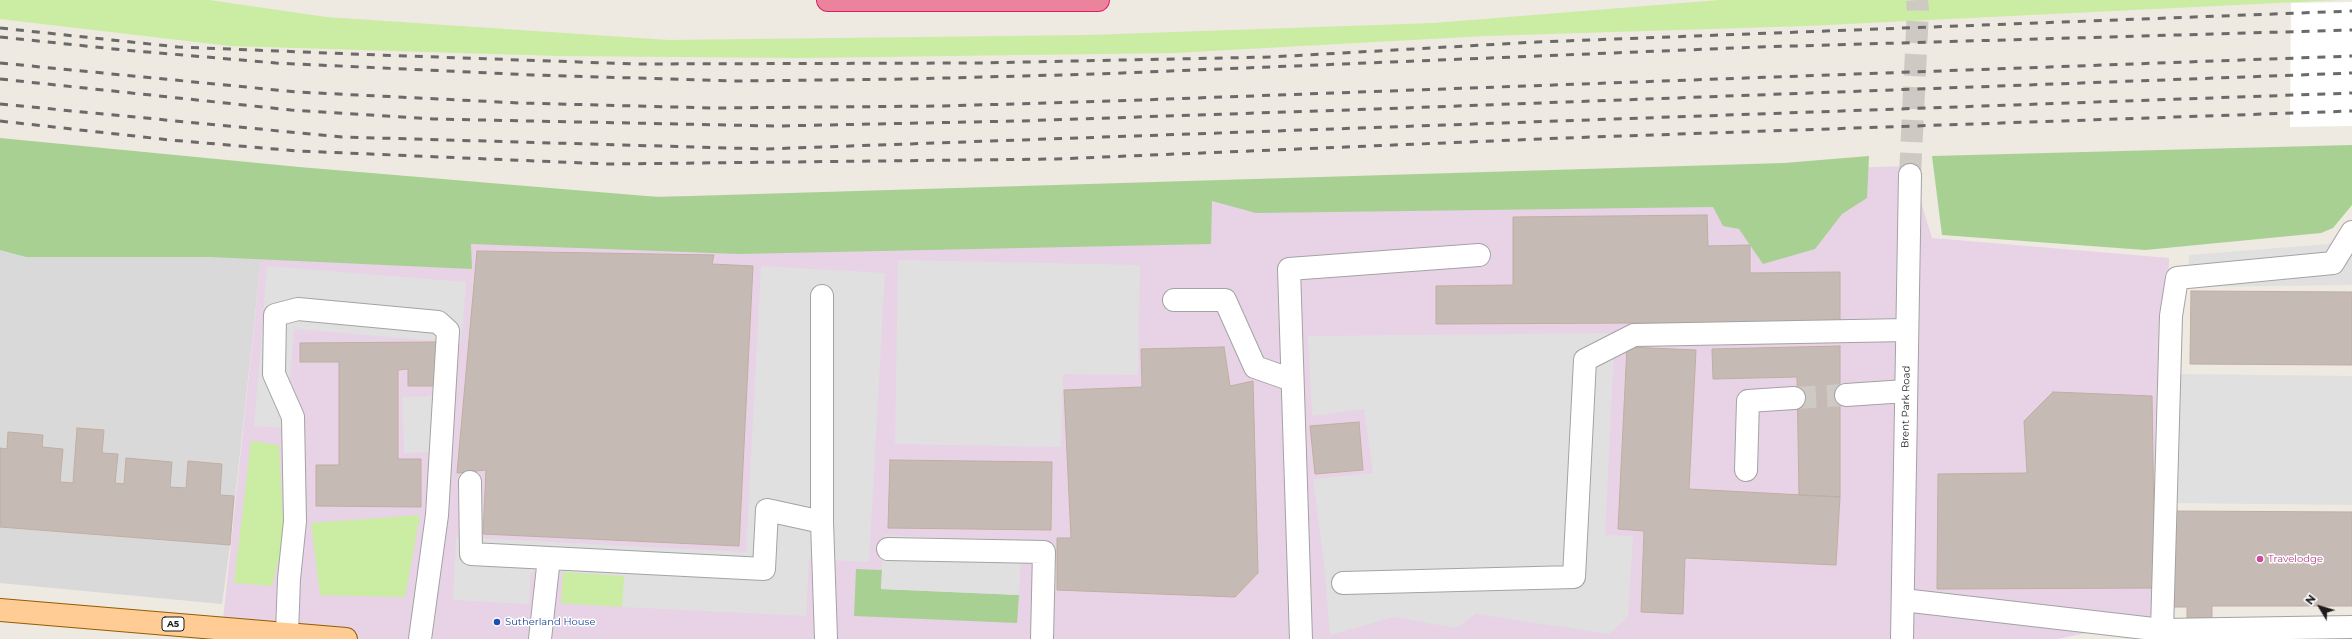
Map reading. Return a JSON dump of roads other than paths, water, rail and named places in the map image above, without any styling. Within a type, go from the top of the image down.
[{"type":"highway","points":[[828,0],[1098,0]]},
{"type":"main road","name":"A5","points":[[0,610],[346,639]]},
{"type":"street","name":"Brent Park Road","points":[[1902,639],[1910,175]]},
{"type":"street","points":[[2162,634],[2171,316],[2177,278],[2333,263],[2352,232]]},
{"type":"street","points":[[1301,639],[1289,269],[1479,255]]},
{"type":"street","points":[[822,296],[822,522],[826,639]]},
{"type":"street","points":[[1174,300],[1225,300],[1255,367],[1292,380]]},
{"type":"street","points":[[287,633],[289,579],[295,520],[293,417],[274,374],[275,315],[298,309],[438,322],[448,330],[437,515],[420,639]]},
{"type":"street","points":[[1343,584],[1574,578],[1585,360],[1634,335],[1907,330]]},
{"type":"street","points":[[1846,395],[1906,391]]},
{"type":"street","points":[[1746,470],[1748,401],[1794,398]]},
{"type":"street","points":[[470,482],[472,554],[764,569],[767,510],[822,522]]},
{"type":"street","points":[[888,549],[1044,552],[1042,639]]},
{"type":"street","points":[[540,639],[549,558]]},
{"type":"street","points":[[1903,600],[2162,634],[2352,627]]},
{"type":"tunnel","points":[[1910,175],[1918,10],[1917,0]]},
{"type":"tunnel","points":[[1794,398],[1846,395]]},
{"type":"railway","points":[[0,28],[178,47],[378,55],[636,64],[977,63],[1271,57],[1537,42],[2352,11]]},
{"type":"railway","points":[[0,37],[124,50],[276,63],[532,75],[738,81],[909,79],[1097,74],[1759,47],[2352,30]]},
{"type":"railway","points":[[0,63],[297,92],[520,103],[713,108],[943,106],[1113,101],[2352,56]]},
{"type":"railway","points":[[0,79],[291,110],[433,119],[776,126],[1019,121],[1376,109],[2352,73]]},
{"type":"railway","points":[[0,104],[342,137],[765,149],[2352,93]]},
{"type":"railway","points":[[0,121],[170,140],[298,151],[608,164],[1056,159],[1564,138],[2352,111]]},
{"type":"place","name":"Travelodge","points":[[2260,559]]},
{"type":"place","name":"Sutherland House","points":[[497,622]]}]
